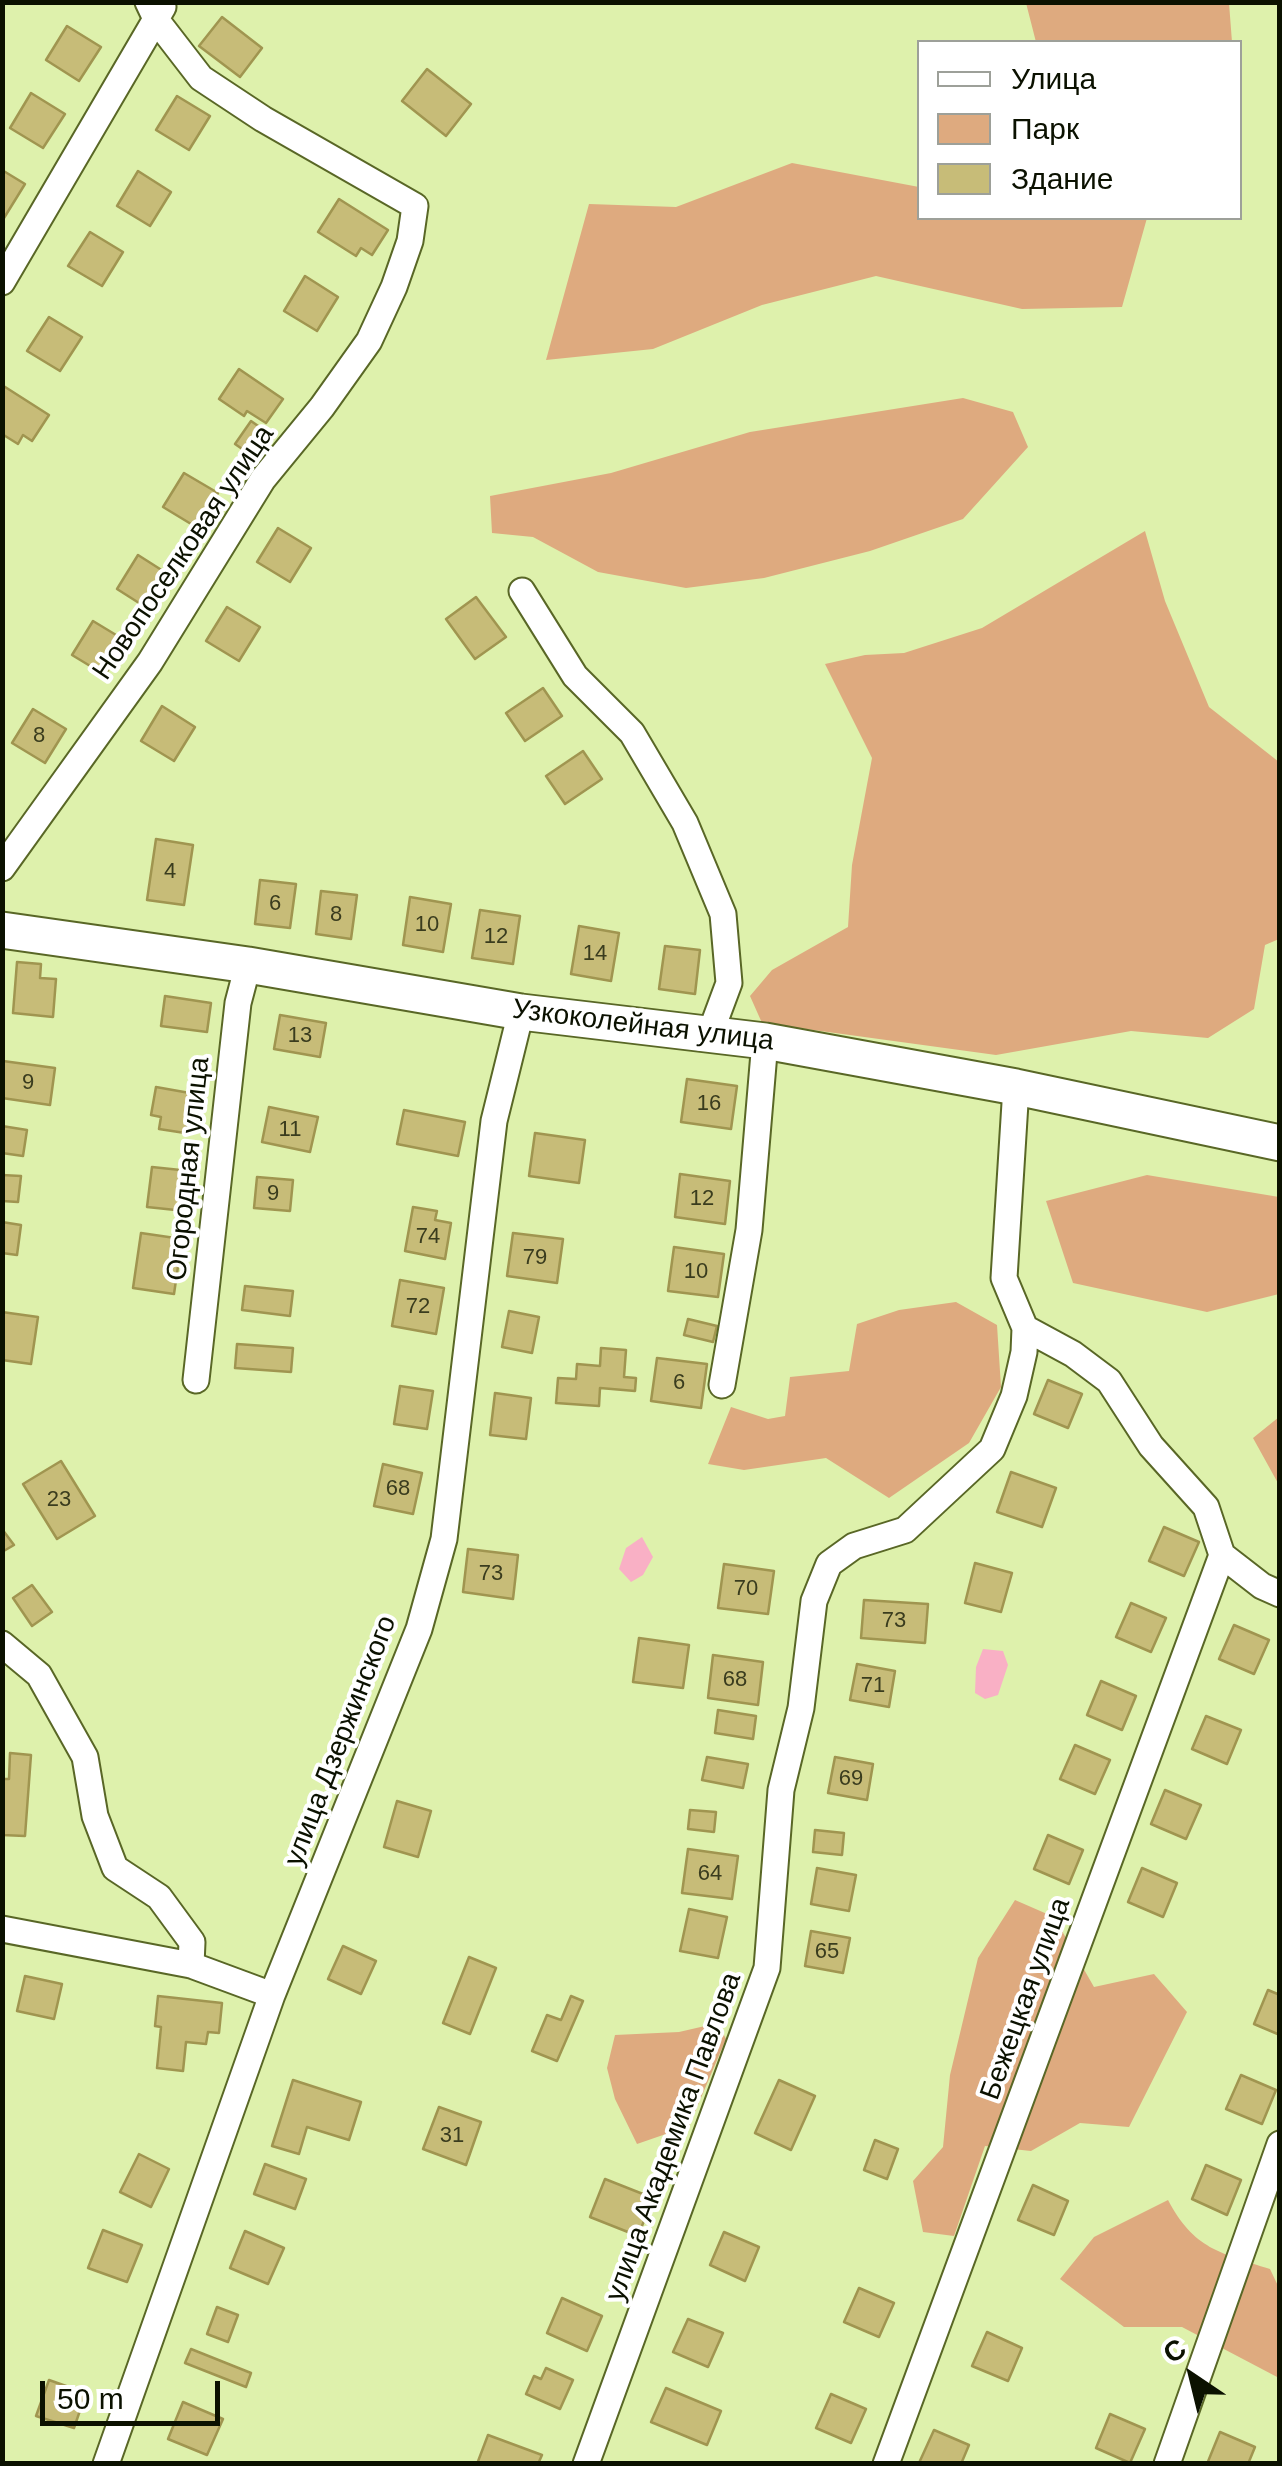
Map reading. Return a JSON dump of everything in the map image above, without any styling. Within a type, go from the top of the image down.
[{"type":"street","name":"Новопоселковая улица","points":[[2,868],[150,662],[263,479],[369,341],[410,241],[415,206],[263,120],[201,78],[157,9]]},
{"type":"street","points":[[2,282],[157,9]]},
{"type":"street","points":[[522,591],[576,676],[632,733],[685,823],[723,914],[729,983],[710,1034]]},
{"type":"street","name":"Узкоколейная улица","points":[[2,930],[248,965],[521,1012],[765,1041],[1016,1087],[1280,1143]]},
{"type":"street","name":"Огородная улица","points":[[196,1380],[238,1003],[248,965]]},
{"type":"street","name":"улица Дзержинского","points":[[106,2464],[272,1995],[419,1629],[444,1538],[494,1121],[521,1012]]},
{"type":"street","points":[[722,1384],[749,1230],[765,1041]]},
{"type":"street","points":[[1016,1087],[1004,1278],[1025,1328],[1073,1354],[1109,1382],[1151,1446],[1206,1506],[1222,1555],[1262,1586],[1280,1594]]},
{"type":"street","name":"улица Академика Павлова","points":[[586,2464],[768,1968],[781,1790],[801,1708],[814,1600],[829,1564],[854,1546],[905,1530],[992,1449],[1014,1396],[1025,1328]]},
{"type":"street","name":"Бежецкая улица","points":[[886,2464],[1222,1555]]},
{"type":"street","points":[[2,1644],[39,1675],[85,1757],[95,1816],[114,1868],[159,1897],[192,1942],[191,1965]]},
{"type":"street","points":[[2,1929],[191,1965],[272,1995]]},
{"type":"street","points":[[1167,2464],[1280,2144]]},
{"type":"green space","points":[[1026,3],[1229,3],[1232,40],[1035,40]]},
{"type":"green space","points":[[792,163],[917,187],[917,220],[1146,220],[1122,307],[1022,309],[876,276],[762,305],[653,349],[546,360],[589,204],[676,207]]},
{"type":"green space","points":[[963,398],[1013,412],[1028,447],[963,519],[870,551],[764,578],[686,588],[598,572],[533,537],[492,533],[490,496],[611,473],[750,432]]},
{"type":"green space","points":[[1145,531],[1165,601],[1209,707],[1279,762],[1279,939],[1265,945],[1254,1009],[1208,1038],[1131,1031],[996,1055],[762,1023],[750,996],[772,970],[848,927],[852,865],[872,758],[825,664],[865,655],[904,653],[982,628]]},
{"type":"green space","points":[[1147,1175],[1279,1197],[1279,1294],[1207,1312],[1073,1283],[1046,1201]]},
{"type":"green space","points":[[956,1302],[997,1325],[1001,1387],[969,1443],[889,1498],[826,1458],[744,1470],[708,1464],[731,1407],[768,1419],[785,1416],[790,1377],[849,1371],[857,1324],[899,1310]]},
{"type":"green space","points":[[1279,1417],[1279,1485],[1253,1438]]},
{"type":"green space","points":[[1015,1900],[1054,1917],[1094,1987],[1154,1974],[1187,2012],[1129,2127],[1080,2123],[1031,2151],[985,2146],[954,2236],[923,2232],[913,2181],[943,2147],[950,2075],[978,1958]]},
{"type":"green space","points":[[718,2023],[726,2039],[689,2126],[637,2144],[615,2099],[607,2068],[615,2035],[679,2032]]},
{"type":"green space","points":[[1168,2200],[1188,2229],[1210,2247],[1270,2269],[1279,2288],[1279,2378],[1182,2327],[1124,2327],[1060,2279],[1094,2237]]},
{"type":"shaded area","points":[[642,1537],[653,1557],[643,1575],[631,1582],[619,1569],[626,1548]]},
{"type":"shaded area","points":[[983,1649],[1003,1651],[1008,1665],[998,1695],[985,1699],[975,1693],[976,1667]]},
{"type":"building","points":[[222,17],[262,48],[240,77],[199,46]]},
{"type":"building","points":[[67,26],[101,47],[79,81],[46,60]]},
{"type":"building","points":[[427,69],[471,104],[446,136],[402,101]]},
{"type":"building","points":[[31,93],[65,114],[43,148],[10,128]]},
{"type":"building","points":[[177,96],[210,116],[189,150],[156,130]]},
{"type":"building","points":[[2,170],[25,184],[4,218],[2,217]]},
{"type":"building","points":[[138,171],[171,192],[150,226],[117,206]]},
{"type":"building","points":[[339,199],[388,230],[372,255],[361,248],[356,256],[318,232]]},
{"type":"building","points":[[90,232],[123,252],[102,286],[68,266]]},
{"type":"building","points":[[305,276],[338,297],[317,331],[284,311]]},
{"type":"building","points":[[49,317],[82,337],[60,371],[27,351]]},
{"type":"building","points":[[239,369],[283,399],[266,423],[247,411],[244,416],[219,399]]},
{"type":"building","points":[[2,385],[49,415],[32,441],[23,435],[18,444],[2,434]]},
{"type":"building","points":[[251,421],[274,437],[258,460],[235,444]]},
{"type":"building","points":[[184,473],[218,493],[196,527],[163,507]]},
{"type":"building","points":[[278,528],[311,548],[290,582],[257,562]]},
{"type":"building","points":[[138,555],[171,576],[150,610],[117,589]]},
{"type":"building","points":[[476,597],[506,637],[475,659],[446,619]]},
{"type":"building","points":[[227,607],[260,627],[239,661],[206,641]]},
{"type":"building","points":[[93,621],[126,641],[105,675],[72,655]]},
{"type":"building","points":[[543,688],[562,716],[525,741],[506,713]]},
{"type":"building","points":[[162,706],[195,727],[174,761],[141,741]]},
{"type":"building","points":[[33,709],[66,729],[45,763],[12,743]]},
{"type":"building","points":[[583,751],[602,779],[565,804],[546,776]]},
{"type":"building","points":[[156,839],[193,845],[184,905],[147,900]]},
{"type":"building","points":[[260,880],[296,884],[290,928],[255,924]]},
{"type":"building","points":[[321,891],[357,895],[351,939],[316,934]]},
{"type":"building","points":[[410,897],[451,904],[443,952],[403,945]]},
{"type":"building","points":[[480,910],[520,916],[513,964],[472,958]]},
{"type":"building","points":[[579,926],[619,933],[611,981],[571,974]]},
{"type":"building","points":[[665,946],[700,950],[695,994],[659,989]]},
{"type":"building","points":[[17,962],[41,964],[40,978],[56,979],[53,1017],[13,1013]]},
{"type":"building","points":[[165,996],[211,1003],[207,1032],[161,1026]]},
{"type":"building","points":[[280,1015],[326,1023],[320,1057],[274,1049]]},
{"type":"building","points":[[3,1061],[55,1068],[50,1105],[2,1098]]},
{"type":"building","points":[[687,1079],[737,1086],[731,1129],[681,1122]]},
{"type":"building","points":[[156,1087],[201,1095],[197,1118],[188,1116],[185,1133],[159,1129],[161,1117],[151,1115]]},
{"type":"building","points":[[269,1107],[318,1117],[310,1152],[262,1142]]},
{"type":"building","points":[[404,1110],[465,1122],[458,1156],[397,1144]]},
{"type":"building","points":[[2,1126],[27,1130],[23,1156],[2,1153]]},
{"type":"building","points":[[535,1133],[585,1140],[579,1183],[529,1176]]},
{"type":"building","points":[[152,1167],[190,1171],[185,1211],[147,1207]]},
{"type":"building","points":[[680,1174],[730,1181],[725,1224],[675,1217]]},
{"type":"building","points":[[2,1175],[21,1176],[18,1202],[2,1201]]},
{"type":"building","points":[[257,1177],[293,1180],[290,1211],[254,1208]]},
{"type":"building","points":[[413,1207],[437,1211],[435,1220],[451,1223],[445,1259],[405,1251]]},
{"type":"building","points":[[2,1222],[21,1225],[17,1255],[2,1253]]},
{"type":"building","points":[[141,1233],[182,1239],[174,1294],[133,1288]]},
{"type":"building","points":[[513,1233],[563,1239],[557,1283],[507,1276]]},
{"type":"building","points":[[674,1247],[724,1254],[718,1297],[668,1291]]},
{"type":"building","points":[[400,1280],[444,1288],[436,1334],[392,1326]]},
{"type":"building","points":[[245,1286],[293,1291],[290,1316],[242,1310]]},
{"type":"building","points":[[509,1311],[539,1317],[532,1353],[502,1347]]},
{"type":"building","points":[[2,1312],[38,1317],[31,1364],[2,1360]]},
{"type":"building","points":[[688,1319],[717,1326],[713,1342],[684,1335]]},
{"type":"building","points":[[237,1344],[293,1348],[291,1372],[235,1368]]},
{"type":"building","points":[[601,1348],[626,1350],[624,1377],[636,1378],[635,1391],[600,1388],[599,1406],[556,1403],[558,1378],[576,1379],[577,1364],[600,1366]]},
{"type":"building","points":[[657,1358],[707,1364],[701,1408],[651,1401]]},
{"type":"building","points":[[1048,1380],[1082,1394],[1068,1428],[1034,1414]]},
{"type":"building","points":[[400,1386],[433,1391],[427,1429],[394,1424]]},
{"type":"building","points":[[495,1393],[531,1398],[526,1439],[490,1435]]},
{"type":"building","points":[[61,1461],[95,1516],[57,1539],[23,1484]]},
{"type":"building","points":[[383,1464],[422,1473],[413,1514],[374,1506]]},
{"type":"building","points":[[1011,1472],[1056,1488],[1042,1527],[997,1512]]},
{"type":"building","points":[[1164,1527],[1199,1542],[1184,1576],[1149,1561]]},
{"type":"building","points":[[2,1529],[14,1545],[2,1552]]},
{"type":"building","points":[[468,1549],[518,1555],[513,1599],[463,1592]]},
{"type":"building","points":[[975,1563],[1012,1573],[1001,1612],[965,1603]]},
{"type":"building","points":[[724,1564],[774,1571],[768,1614],[718,1608]]},
{"type":"building","points":[[32,1585],[52,1612],[32,1626],[13,1598]]},
{"type":"building","points":[[864,1600],[928,1604],[925,1643],[861,1638]]},
{"type":"building","points":[[1131,1603],[1166,1618],[1151,1652],[1116,1637]]},
{"type":"building","points":[[1234,1625],[1269,1640],[1254,1674],[1219,1659]]},
{"type":"building","points":[[639,1638],[689,1645],[683,1688],[633,1682]]},
{"type":"building","points":[[713,1655],[763,1662],[758,1705],[708,1698]]},
{"type":"building","points":[[857,1664],[895,1671],[889,1707],[850,1700]]},
{"type":"building","points":[[1101,1681],[1136,1696],[1122,1730],[1087,1715]]},
{"type":"building","points":[[718,1710],[756,1716],[753,1739],[715,1733]]},
{"type":"building","points":[[1206,1716],[1241,1730],[1227,1764],[1192,1749]]},
{"type":"building","points":[[1075,1745],[1110,1760],[1095,1794],[1060,1779]]},
{"type":"building","points":[[10,1753],[31,1755],[25,1836],[2,1835],[2,1779],[9,1779]]},
{"type":"building","points":[[707,1757],[748,1764],[743,1788],[702,1780]]},
{"type":"building","points":[[835,1757],[873,1764],[867,1800],[828,1793]]},
{"type":"building","points":[[1165,1790],[1201,1805],[1186,1839],[1151,1824]]},
{"type":"building","points":[[397,1801],[431,1811],[418,1857],[384,1847]]},
{"type":"building","points":[[690,1810],[716,1812],[714,1832],[688,1829]]},
{"type":"building","points":[[815,1830],[844,1833],[842,1855],[813,1852]]},
{"type":"building","points":[[1048,1835],[1083,1850],[1069,1884],[1034,1869]]},
{"type":"building","points":[[688,1849],[738,1856],[732,1899],[682,1893]]},
{"type":"building","points":[[817,1868],[856,1875],[849,1911],[811,1904]]},
{"type":"building","points":[[1142,1868],[1177,1883],[1163,1917],[1128,1902]]},
{"type":"building","points":[[689,1909],[727,1917],[718,1958],[680,1951]]},
{"type":"building","points":[[811,1931],[850,1938],[843,1973],[805,1966]]},
{"type":"building","points":[[343,1946],[376,1961],[361,1994],[328,1979]]},
{"type":"building","points":[[469,1957],[496,1968],[470,2034],[443,2023]]},
{"type":"building","points":[[25,1976],[62,1984],[54,2019],[17,2011]]},
{"type":"building","points":[[1268,1990],[1280,1995],[1280,2035],[1254,2024]]},
{"type":"building","points":[[158,1996],[222,2003],[219,2033],[208,2032],[206,2044],[186,2042],[183,2071],[157,2068],[161,2027],[155,2026]]},
{"type":"building","points":[[571,1996],[583,2001],[557,2061],[532,2051],[547,2015],[561,2020]]},
{"type":"building","points":[[1241,2075],[1276,2090],[1262,2124],[1226,2109]]},
{"type":"building","points":[[293,2080],[361,2102],[349,2140],[307,2127],[299,2154],[272,2146]]},
{"type":"building","points":[[779,2080],[815,2096],[791,2150],[755,2133]]},
{"type":"building","points":[[439,2107],[481,2122],[466,2165],[423,2149]]},
{"type":"building","points":[[875,2140],[898,2149],[887,2179],[864,2170]]},
{"type":"building","points":[[139,2154],[169,2169],[151,2207],[120,2192]]},
{"type":"building","points":[[265,2164],[306,2179],[295,2209],[254,2194]]},
{"type":"building","points":[[1206,2165],[1241,2180],[1227,2215],[1192,2199]]},
{"type":"building","points":[[605,2179],[653,2198],[638,2236],[590,2217]]},
{"type":"building","points":[[1033,2185],[1068,2201],[1054,2235],[1018,2220]]},
{"type":"building","points":[[103,2230],[142,2245],[127,2282],[88,2268]]},
{"type":"building","points":[[245,2231],[284,2248],[268,2284],[230,2268]]},
{"type":"building","points":[[724,2232],[759,2247],[745,2281],[710,2265]]},
{"type":"building","points":[[859,2288],[894,2303],[879,2337],[844,2322]]},
{"type":"building","points":[[562,2298],[602,2316],[587,2351],[547,2333]]},
{"type":"building","points":[[217,2307],[238,2315],[228,2342],[207,2334]]},
{"type":"building","points":[[688,2319],[723,2333],[708,2367],[673,2352]]},
{"type":"building","points":[[987,2332],[1022,2348],[1008,2381],[972,2366]]},
{"type":"building","points":[[191,2349],[251,2373],[246,2387],[185,2363]]},
{"type":"building","points":[[546,2368],[573,2380],[560,2409],[526,2394],[534,2376],[541,2379]]},
{"type":"building","points":[[49,2380],[86,2393],[74,2428],[36,2416]]},
{"type":"building","points":[[666,2388],[721,2411],[707,2445],[651,2422]]},
{"type":"building","points":[[831,2394],[866,2409],[851,2443],[816,2428]]},
{"type":"building","points":[[183,2402],[223,2419],[207,2455],[168,2439]]},
{"type":"building","points":[[1110,2414],[1145,2429],[1130,2463],[1096,2448]]},
{"type":"building","points":[[934,2430],[969,2445],[961,2464],[919,2463]]},
{"type":"building","points":[[1220,2432],[1255,2447],[1248,2464],[1207,2464]]},
{"type":"building","points":[[488,2435],[542,2455],[538,2464],[477,2464]]}]
